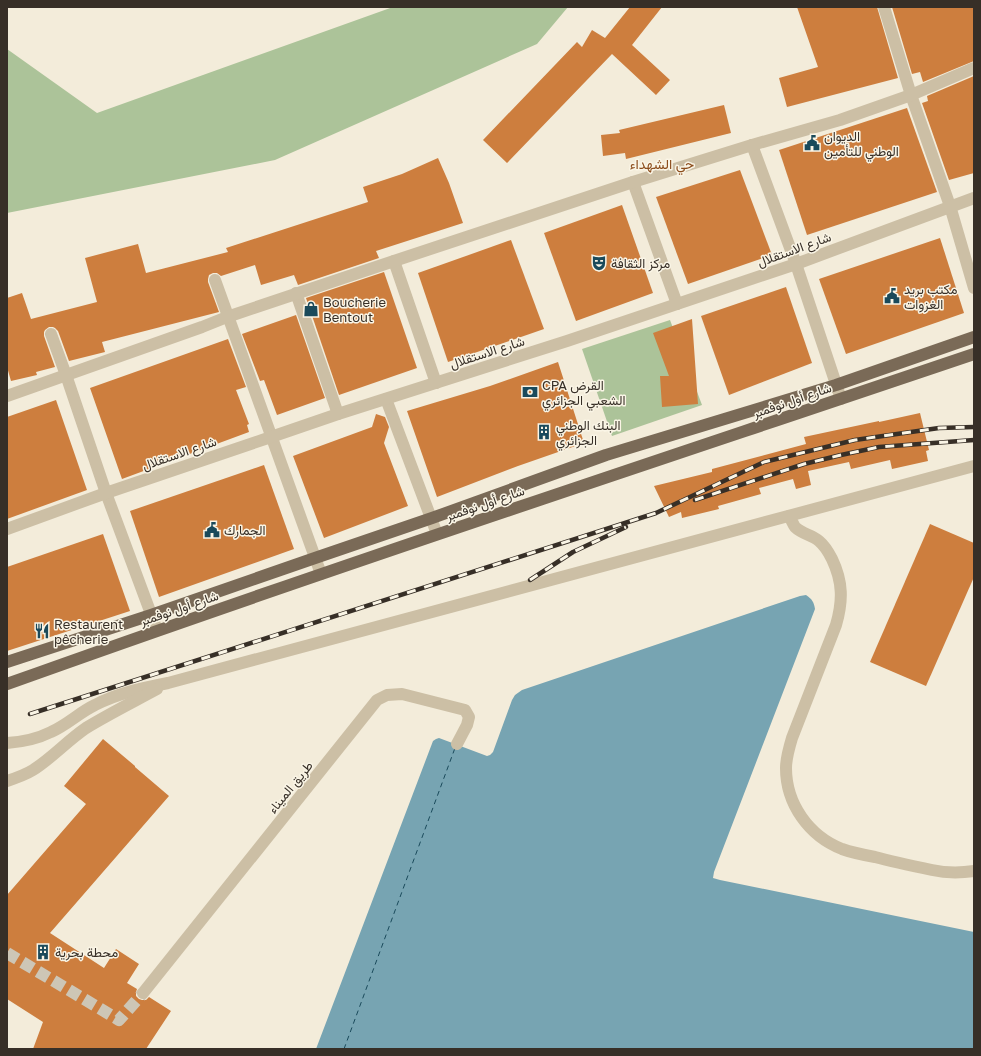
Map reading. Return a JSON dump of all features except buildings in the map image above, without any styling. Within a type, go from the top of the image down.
[{"type":"main road","name":"شارع أول نوفمبر","points":[[7,662],[151,615],[432,518],[606,455],[836,385],[974,337]]},
{"type":"main road","name":"شارع أول نوفمبر","points":[[7,684],[157,630],[437,534],[974,354]]},
{"type":"street","points":[[884,7],[911,95],[950,206],[974,288]]},
{"type":"street","points":[[7,396],[228,317],[394,261],[752,144],[840,120],[911,95],[974,68]]},
{"type":"street","points":[[752,144],[796,264],[841,399]]},
{"type":"street","points":[[633,182],[677,304]]},
{"type":"street","name":"شارع الاستقلال","points":[[7,529],[271,436],[567,341],[796,264],[974,198]]},
{"type":"street","points":[[394,261],[436,383]]},
{"type":"street","points":[[215,280],[321,574]]},
{"type":"street","points":[[296,294],[338,414]]},
{"type":"street","points":[[51,334],[106,493],[157,630]]},
{"type":"street","points":[[386,399],[437,534]]},
{"type":"street","points":[[7,743],[21,742],[38,738],[52,732],[100,702],[137,689],[168,683],[974,466]]},
{"type":"street","points":[[789,516],[795,526],[820,542],[829,554],[836,567],[840,581],[841,595],[840,611],[836,625],[792,738],[788,753],[786,768],[788,783],[791,798],[798,812],[817,835],[830,844],[844,850],[946,873],[974,871]]},
{"type":"street","points":[[7,781],[32,771],[68,741],[87,728],[168,683]]},
{"type":"street","name":"طريق الميناء","points":[[143,993],[377,700],[387,695],[402,694],[465,710],[469,717],[467,725],[457,744]]},
{"type":"green space","points":[[393,7],[568,7],[537,44],[275,160],[7,213],[7,49],[97,113]]},
{"type":"green space","points":[[670,320],[702,405],[612,436],[582,349]]},
{"type":"water","points":[[806,595],[814,604],[815,609],[713,878],[974,932],[974,1049],[316,1049],[433,741],[439,738],[487,756],[490,755],[493,752],[512,700],[515,695],[522,690]]},
{"type":"ferry route","points":[[344,1049],[455,748]]},
{"type":"tunnel","points":[[7,953],[119,1020],[143,993]]},
{"type":"railway","points":[[30,714],[656,513],[764,462],[855,440],[939,428],[974,427]]},
{"type":"railway","points":[[695,500],[804,464],[841,455],[879,447],[974,440]]},
{"type":"railway","points":[[530,580],[573,552],[626,527]]},
{"type":"place","name":"الديوان الوطني للتأمين","points":[[812,143]]},
{"type":"place","name":"مركز الثقافة","points":[[599,263]]},
{"type":"place","name":"مكتب بريد الغزوات","points":[[892,296]]},
{"type":"place","name":"Boucherie Bentout","points":[[311,309]]},
{"type":"place","name":"CPA القرض الشعبي الجزائري","points":[[530,392]]},
{"type":"place","name":"البنك الوطني الجزائري","points":[[544,432]]},
{"type":"place","name":"الجمارك","points":[[212,530]]},
{"type":"place","name":"Restaurent pêcherie","points":[[42,631]]},
{"type":"place","name":"محطة بحرية","points":[[43,952]]},
{"type":"district","name":"حي الشهداء","points":[[662,163]]}]
